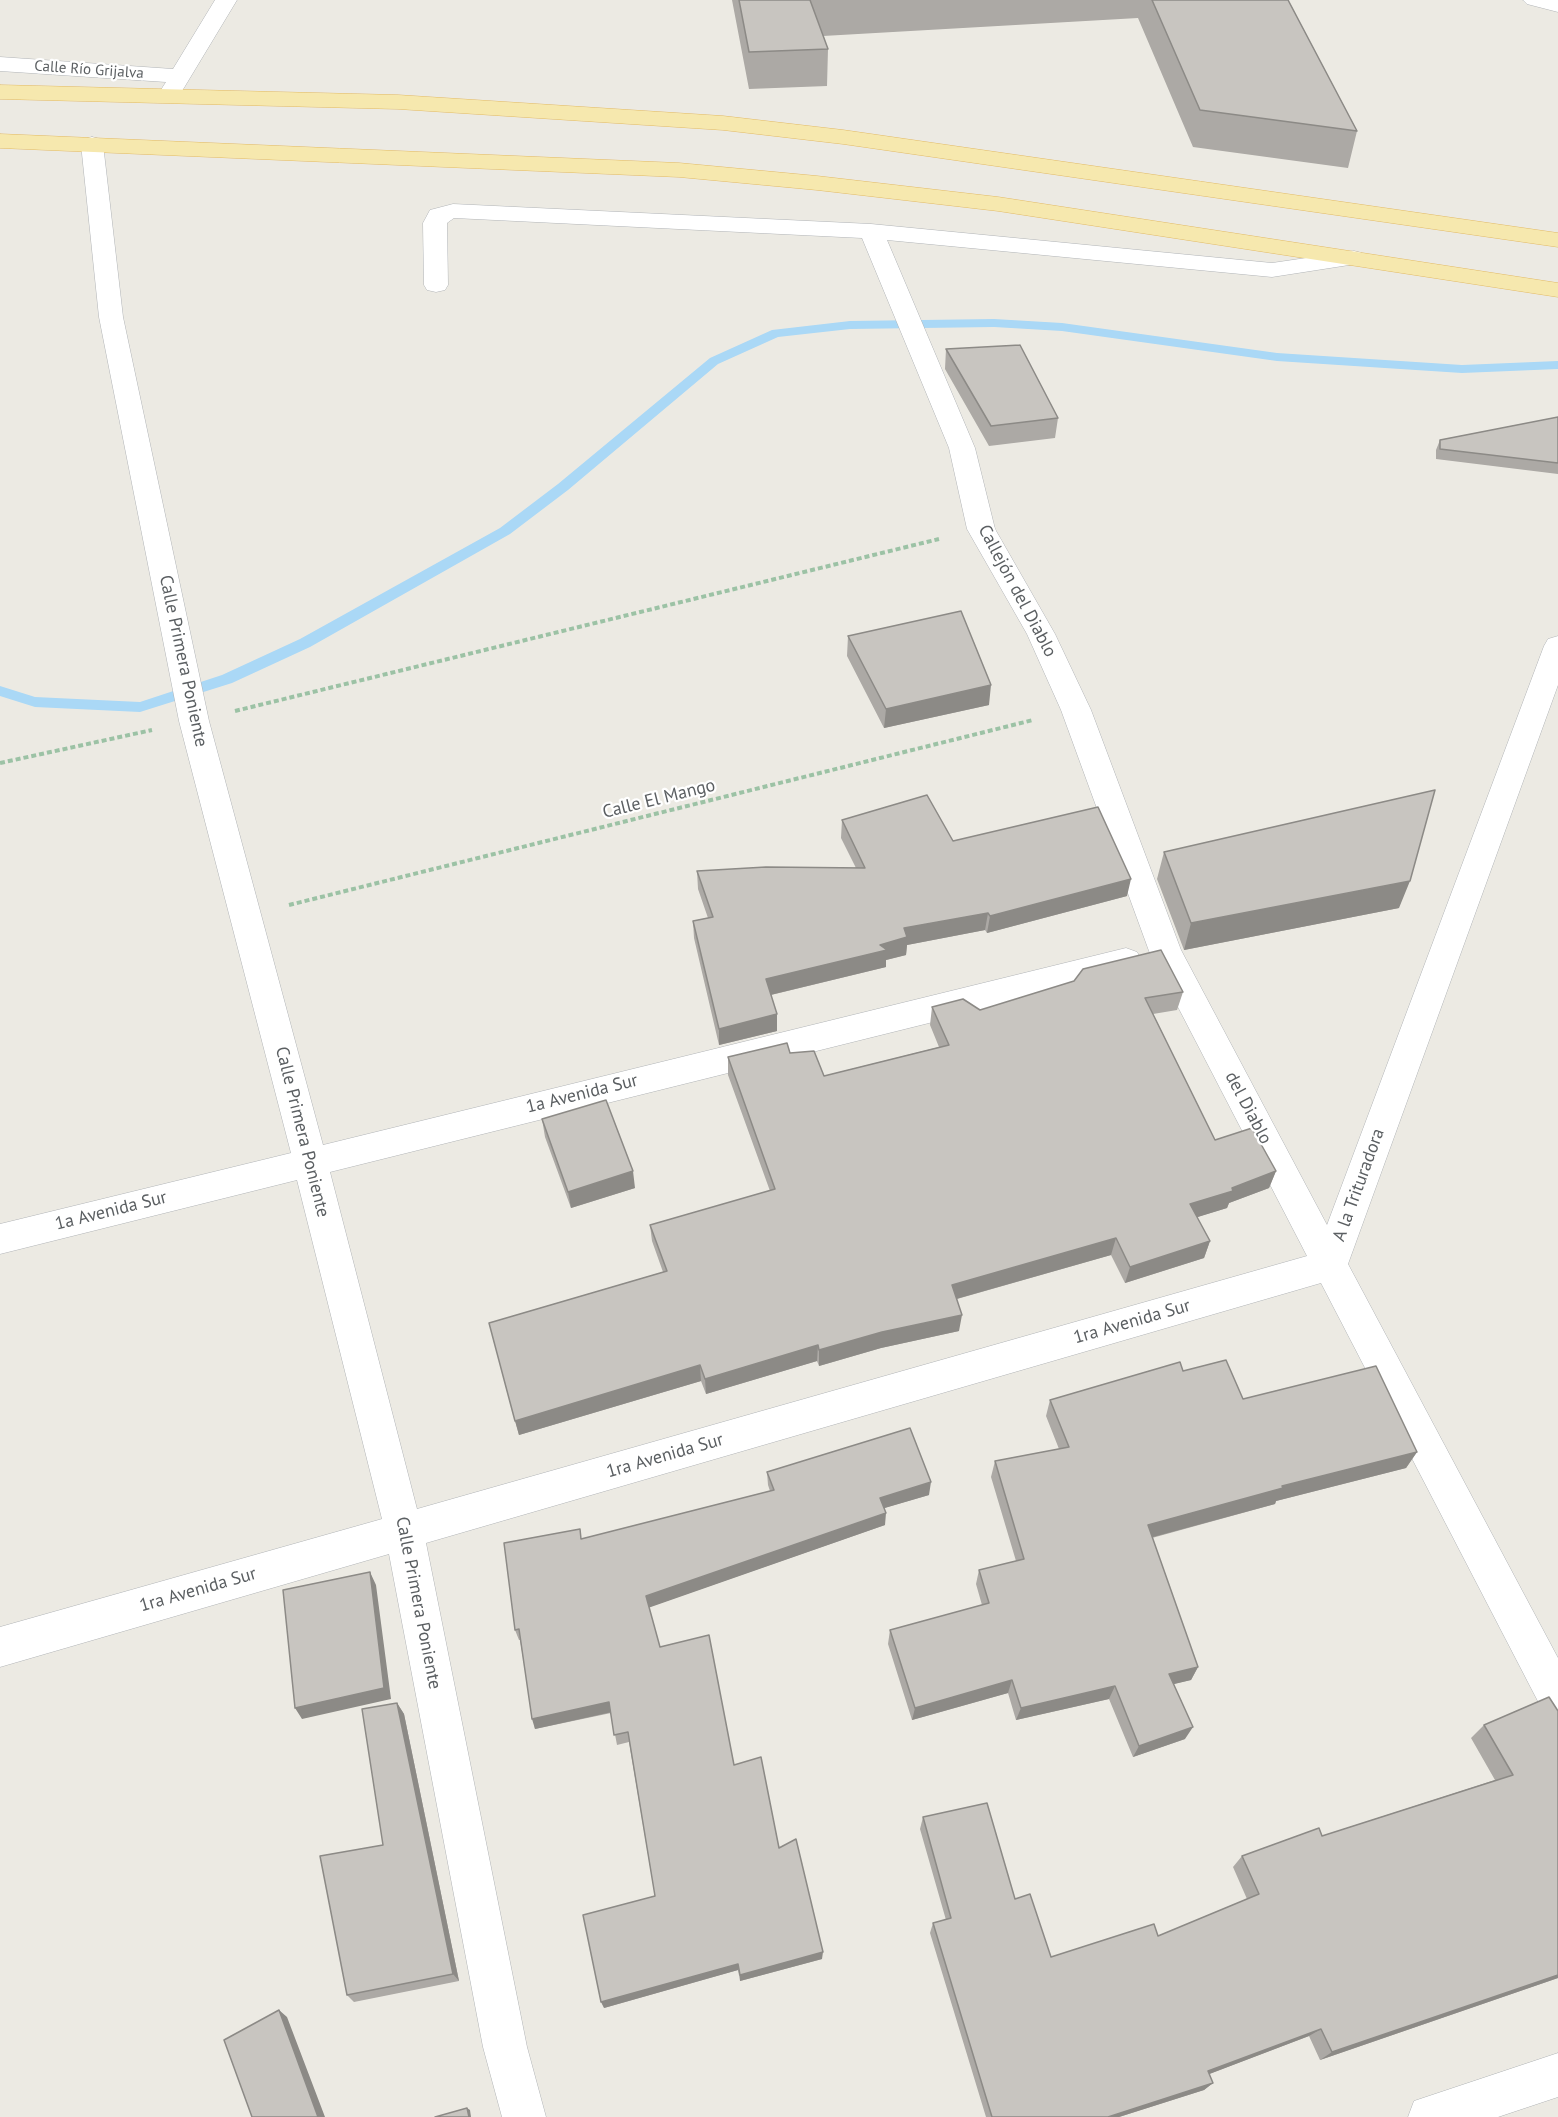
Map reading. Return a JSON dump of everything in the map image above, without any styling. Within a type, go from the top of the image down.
[{"type":"main road","points":[[0,92],[398,102],[723,123],[855,139],[1558,240]]},
{"type":"main road","points":[[0,141],[679,170],[998,204],[1558,290]]},
{"type":"street","points":[[168,97],[225,0]]},
{"type":"street","points":[[1534,0],[1558,6]]},
{"type":"street","name":"Calle Río Grijalva","points":[[0,64],[179,76]]},
{"type":"street","name":"Calle Primera Poniente","points":[[92,144],[111,317],[194,721],[248,915],[404,1531],[505,2046],[524,2117]]},
{"type":"street","points":[[436,285],[435,223],[438,215],[453,211],[870,231],[1272,270],[1353,258]]},
{"type":"street","name":"Callejón del Diablo","points":[[870,231],[962,448],[981,529],[1041,634],[1076,710],[1165,951]]},
{"type":"street","name":"A la Trituradora","points":[[1558,646],[1330,1265],[1558,1699]]},
{"type":"street","name":"del Diablo","points":[[1165,951],[1330,1265]]},
{"type":"street","name":"1a Avenida Sur","points":[[0,1239],[1165,951]]},
{"type":"street","name":"1ra Avenida Sur","points":[[0,1647],[1330,1265]]},
{"type":"street","points":[[1430,2117],[1558,2075]]},
{"type":"path","points":[[0,763],[194,721],[981,529]]},
{"type":"path","name":"Calle El Mango","points":[[248,915],[1076,710]]},
{"type":"building","points":[[739,0],[810,0],[828,49],[749,52]]},
{"type":"building","points":[[1152,0],[1288,0],[1357,131],[1200,110]]},
{"type":"building","points":[[1020,345],[1058,418],[991,426],[946,349]]},
{"type":"building","points":[[1558,417],[1558,463],[1440,449],[1440,440]]},
{"type":"building","points":[[961,611],[991,685],[886,709],[848,636]]},
{"type":"building","points":[[1435,790],[1410,881],[1191,923],[1164,852]]},
{"type":"building","points":[[927,795],[953,841],[1098,807],[1131,879],[990,916],[988,913],[904,928],[907,937],[880,945],[887,950],[766,979],[777,1014],[719,1029],[693,921],[713,917],[697,871],[766,867],[865,868],[842,820]]},
{"type":"building","points":[[1161,950],[1183,992],[1145,998],[1215,1140],[1252,1128],[1276,1171],[1232,1188],[1233,1191],[1190,1204],[1210,1241],[1130,1267],[1116,1238],[952,1285],[962,1315],[882,1332],[819,1350],[818,1345],[705,1379],[700,1365],[515,1421],[489,1323],[667,1271],[650,1225],[775,1189],[728,1057],[787,1043],[790,1053],[814,1051],[824,1076],[949,1045],[932,1007],[963,999],[980,1010],[1074,981],[1083,969]]},
{"type":"building","points":[[606,1100],[633,1171],[568,1192],[542,1119]]},
{"type":"building","points":[[1226,1360],[1243,1399],[1376,1366],[1417,1452],[1282,1486],[1283,1488],[1148,1525],[1198,1667],[1169,1674],[1193,1727],[1139,1746],[1115,1686],[1021,1708],[1012,1680],[915,1708],[890,1630],[989,1603],[979,1570],[1024,1559],[995,1461],[1069,1447],[1050,1400],[1180,1362],[1183,1371]]},
{"type":"building","points":[[910,1428],[931,1482],[880,1498],[886,1513],[646,1596],[660,1647],[709,1635],[734,1765],[761,1757],[779,1848],[796,1839],[823,1952],[740,1975],[738,1964],[601,2002],[583,1915],[655,1896],[628,1732],[614,1735],[609,1702],[532,1719],[519,1629],[515,1630],[504,1543],[580,1529],[581,1539],[774,1490],[767,1472]]},
{"type":"building","points":[[370,1572],[384,1688],[295,1708],[283,1590]]},
{"type":"building","points":[[1549,1697],[1558,1711],[1558,1975],[1332,2052],[1321,2029],[1208,2071],[1213,2083],[1108,2117],[992,2117],[933,1923],[951,1918],[923,1817],[987,1803],[1015,1899],[1030,1894],[1051,1957],[1154,1924],[1158,1936],[1259,1894],[1242,1856],[1319,1828],[1322,1836],[1513,1775],[1484,1725]]},
{"type":"building","points":[[397,1703],[453,1974],[347,1995],[320,1856],[383,1845],[362,1709]]},
{"type":"building","points":[[279,2010],[318,2117],[252,2117],[224,2040]]},
{"type":"building","points":[[467,2108],[469,2117],[435,2117]]},
{"type":"waterway","points":[[0,691],[35,702],[140,707],[227,679],[305,643],[505,531],[563,487],[714,361],[776,333],[850,325],[994,323],[1062,327],[1277,357],[1462,369],[1558,365]]}]
